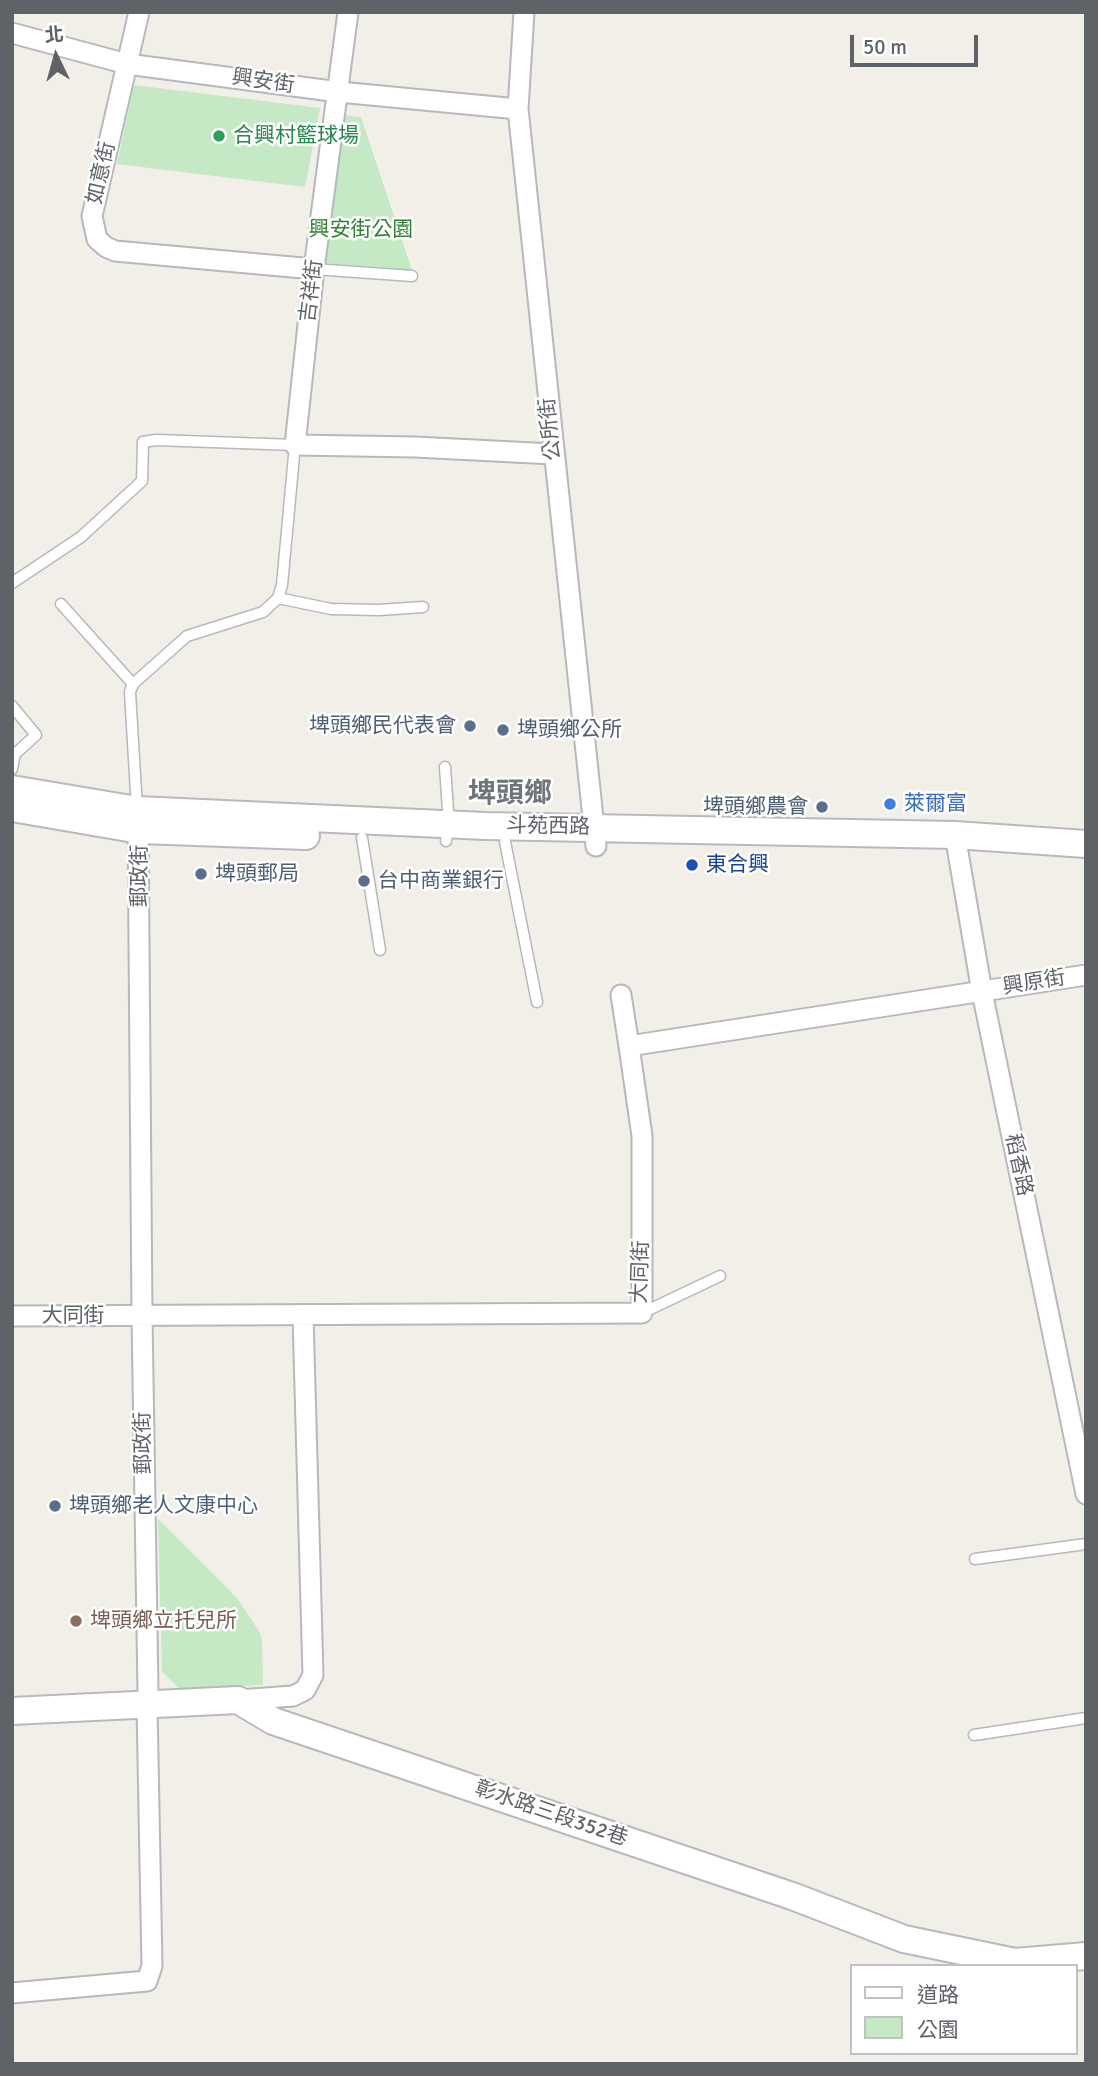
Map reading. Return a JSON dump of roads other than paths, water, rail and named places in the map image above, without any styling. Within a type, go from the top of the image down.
[{"type":"main road","name":"斗苑西路","points":[[12,789],[139,820],[447,833],[957,844],[1086,844]]},
{"type":"main road","name":"斗苑西路","points":[[12,808],[362,838],[447,833],[505,842],[595,836]]},
{"type":"main road","name":"斗苑西路","points":[[957,844],[1086,861]]},
{"type":"main road","points":[[12,1711],[238,1700]]},
{"type":"main road","name":"彰水路三段352巷","points":[[238,1700],[273,1721],[792,1896],[904,1939],[1015,1962],[1086,1956]]},
{"type":"street","name":"如意街","points":[[139,12],[92,216],[97,239],[115,251],[314,269]]},
{"type":"street","name":"吉祥街","points":[[295,445],[314,269],[348,12]]},
{"type":"street","name":"公所街","points":[[524,12],[518,108],[595,836]]},
{"type":"street","name":"興安街","points":[[12,33],[127,64],[339,92],[518,108]]},
{"type":"street","points":[[295,445],[415,447],[553,454]]},
{"type":"street","name":"郵政街","points":[[12,1993],[147,1982],[152,1966],[146,1706],[149,1693],[142,1315],[139,820]]},
{"type":"street","name":"稻香路","points":[[957,844],[982,992],[1086,1494]]},
{"type":"street","name":"興原街","points":[[982,992],[1086,975]]},
{"type":"street","points":[[629,1046],[982,992]]},
{"type":"street","name":"大同街","points":[[12,1316],[642,1312],[642,1136],[621,995]]},
{"type":"street","points":[[238,1700],[293,1696],[305,1690],[313,1675],[303,1316]]},
{"type":"lane","points":[[314,269],[412,276]]},
{"type":"lane","points":[[12,583],[81,537],[142,481],[143,442],[156,440],[295,445],[282,585],[278,598],[263,611],[187,636],[133,684],[130,692],[139,820]]},
{"type":"lane","points":[[278,598],[331,609],[423,607]]},
{"type":"lane","points":[[61,604],[133,684]]},
{"type":"lane","points":[[12,706],[36,735],[15,754],[12,769]]},
{"type":"lane","points":[[445,767],[447,833]]},
{"type":"lane","points":[[362,838],[380,950]]},
{"type":"lane","points":[[505,842],[537,1002]]},
{"type":"lane","points":[[642,1312],[720,1276]]},
{"type":"lane","points":[[975,1559],[1086,1544]]},
{"type":"lane","points":[[974,1735],[1086,1718]]},
{"type":"place","name":"合興村籃球場","points":[[219,136]]},
{"type":"place","name":"埤頭鄉民代表會","points":[[470,726]]},
{"type":"place","name":"埤頭鄉公所","points":[[503,730]]},
{"type":"place","name":"萊爾富","points":[[890,804]]},
{"type":"place","name":"埤頭鄉農會","points":[[822,807]]},
{"type":"place","name":"東合興","points":[[692,865]]},
{"type":"place","name":"埤頭郵局","points":[[201,874]]},
{"type":"place","name":"台中商業銀行","points":[[364,881]]},
{"type":"place","name":"埤頭鄉老人文康中心","points":[[55,1506]]},
{"type":"place","name":"埤頭鄉立托兒所","points":[[76,1621]]},
{"type":"district","name":"埤頭鄉","points":[[510,795]]},
{"type":"park label","name":"興安街公園","points":[[361,230]]}]
